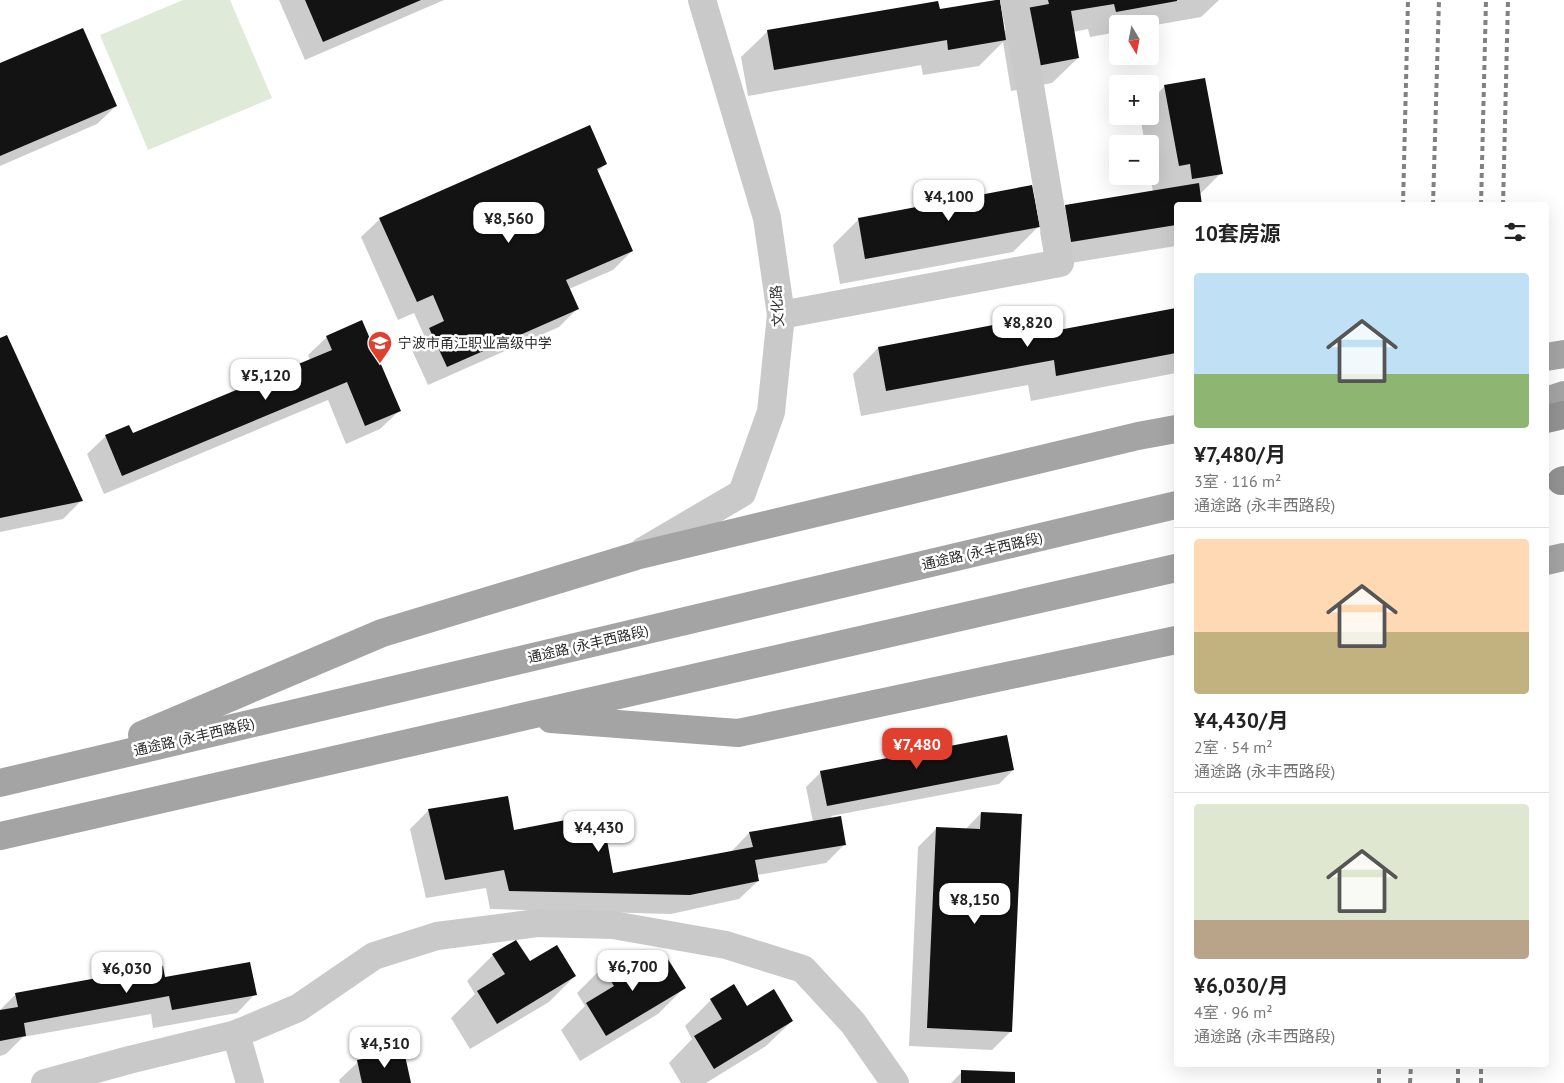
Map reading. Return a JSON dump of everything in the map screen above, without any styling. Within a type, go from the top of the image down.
[{"type":"highway","points":[[1549,418],[1564,415]]},
{"type":"main road","points":[[1549,357],[1564,354]]},
{"type":"main road","points":[[1549,400],[1564,395]]},
{"type":"main road","points":[[72,765],[382,633],[636,556],[1129,438],[1174,429]]},
{"type":"main road","name":"通途路 (永丰西路段)","points":[[0,782],[1174,505]]},
{"type":"main road","points":[[1549,560],[1564,557]]},
{"type":"main road","points":[[0,836],[1174,568]]},
{"type":"main road","points":[[522,717],[738,733],[1174,640]]},
{"type":"street","name":"文化路","points":[[636,556],[742,493],[771,412],[781,315],[766,218],[702,0]]},
{"type":"street","points":[[781,315],[1060,263],[1014,0]]},
{"type":"street","points":[[45,1083],[236,1034],[298,1008],[374,956],[437,936],[537,924],[613,925],[726,946],[803,969],[853,1023],[895,1083]]},
{"type":"street","points":[[236,1034],[250,1083]]},
{"type":"green space","points":[[183,0],[230,0],[272,98],[148,150],[100,35]]},
{"type":"building","points":[[305,0],[421,0],[323,42]]},
{"type":"building","points":[[1000,0],[1006,40],[948,50],[947,40],[774,70],[767,30],[938,1],[940,9]]},
{"type":"building","points":[[1048,0],[1177,1],[1116,12],[1114,4],[1071,11],[1079,58],[1037,66],[1027,8],[1049,4]]},
{"type":"building","points":[[83,28],[117,106],[0,156],[0,63]]},
{"type":"building","points":[[1205,78],[1223,174],[1192,179],[1190,164],[1179,166],[1164,85]]},
{"type":"building","points":[[590,125],[607,164],[597,169],[633,251],[566,280],[579,309],[447,367],[429,328],[444,321],[433,295],[417,302],[379,218]]},
{"type":"building","points":[[1199,183],[1202,202],[1174,202],[1174,225],[1071,242],[1065,205]]},
{"type":"building","points":[[1032,185],[1040,227],[865,259],[858,218]]},
{"type":"building","points":[[1174,308],[1174,353],[1056,376],[1054,360],[886,391],[878,347],[1045,315],[1048,332]]},
{"type":"building","points":[[362,320],[401,411],[365,426],[347,382],[122,476],[105,435],[129,425],[133,433],[332,350],[326,336]]},
{"type":"building","points":[[7,335],[83,501],[0,518],[0,338]]},
{"type":"building","points":[[1007,735],[1014,770],[827,806],[820,771]]},
{"type":"building","points":[[508,796],[514,830],[602,813],[613,873],[753,847],[749,832],[841,816],[846,845],[755,860],[759,881],[690,895],[509,891],[504,870],[445,880],[428,809]]},
{"type":"building","points":[[981,812],[1022,814],[1012,1032],[927,1028],[936,827],[980,829]]},
{"type":"building","points":[[516,940],[530,961],[557,945],[576,976],[497,1024],[477,991],[505,974],[492,954]]},
{"type":"building","points":[[626,952],[639,973],[666,956],[686,988],[606,1036],[586,1003],[614,986],[602,966]]},
{"type":"building","points":[[250,962],[257,995],[172,1010],[169,996],[24,1023],[26,1036],[0,1041],[0,1010],[18,1007],[15,993],[163,966],[165,977]]},
{"type":"building","points":[[734,984],[747,1006],[774,989],[793,1021],[714,1069],[694,1036],[722,1019],[710,999]]},
{"type":"building","points":[[404,1051],[411,1083],[362,1083],[357,1060]]},
{"type":"building","points":[[961,1070],[1015,1072],[1015,1083],[961,1083]]},
{"type":"railway","points":[[1403,202],[1408,0]]},
{"type":"railway","points":[[1433,202],[1439,0]]},
{"type":"railway","points":[[1481,202],[1486,0]]},
{"type":"railway","points":[[1503,202],[1508,0]]},
{"type":"railway","points":[[1379,1067],[1379,1083]]},
{"type":"railway","points":[[1410,1083],[1411,1067]]},
{"type":"railway","points":[[1458,1067],[1458,1083]]},
{"type":"railway","points":[[1481,1067],[1481,1083]]},
{"type":"place","name":"宁波市甬江职业高级中学","points":[[380,364]]}]
